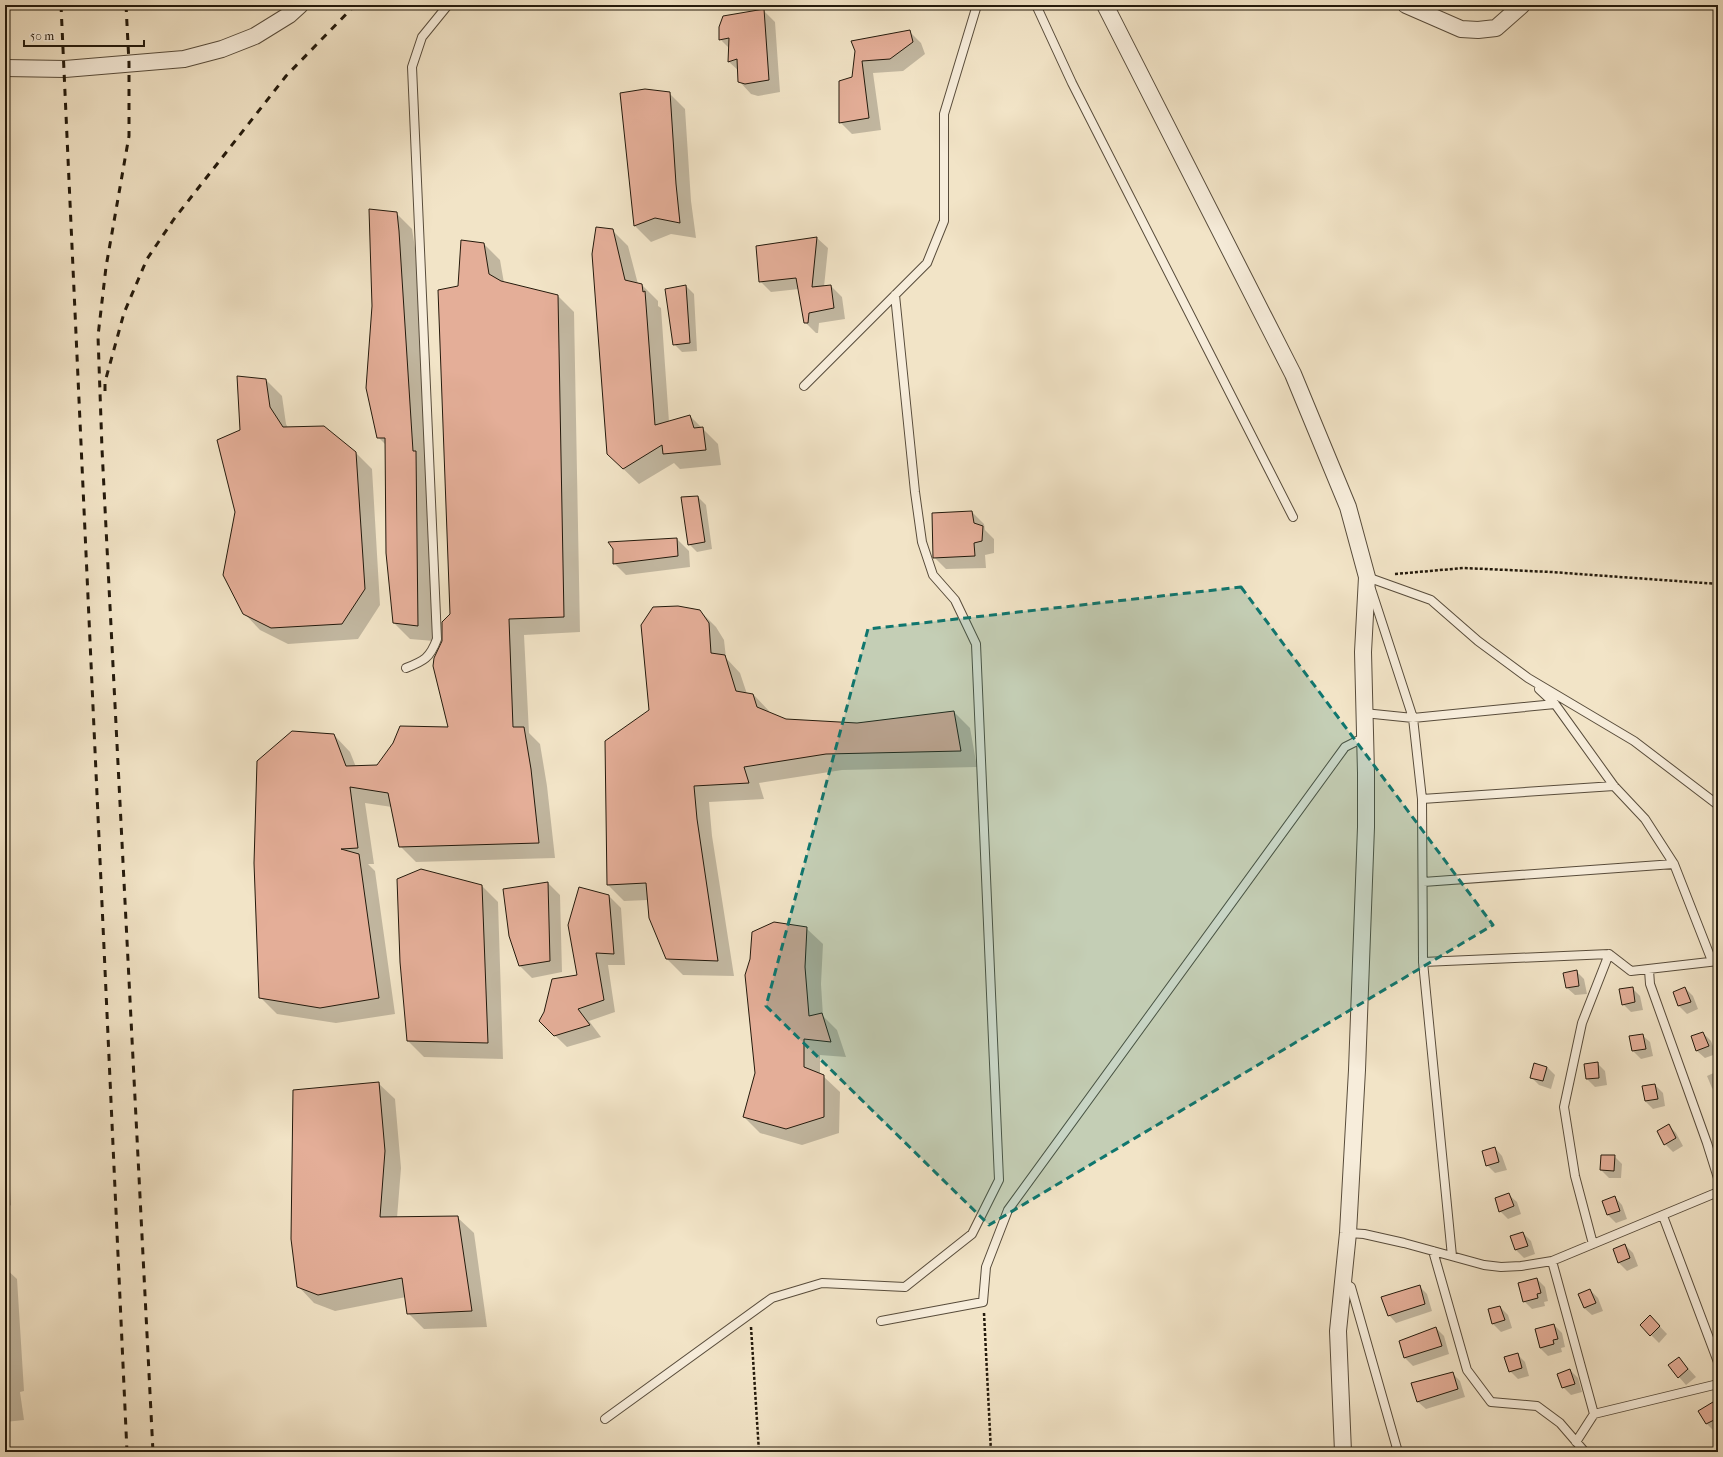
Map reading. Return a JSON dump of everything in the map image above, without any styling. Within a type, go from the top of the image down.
[{"type":"street","points":[[5,68],[65,69],[184,58],[222,49],[255,36],[289,15],[300,5]]},
{"type":"street","points":[[1105,5],[1293,374],[1348,507],[1367,576],[1363,652],[1366,774],[1365,850],[1357,1070],[1348,1233],[1338,1331],[1343,1452]]},
{"type":"street","points":[[1406,5],[1461,29],[1478,30],[1496,28],[1522,5]]},
{"type":"lane","points":[[406,668],[421,662],[432,654],[437,639],[412,67],[422,37],[448,5]]},
{"type":"lane","points":[[804,386],[927,263],[944,221],[944,114],[977,5]]},
{"type":"lane","points":[[1036,5],[1076,90],[1292,517]]},
{"type":"lane","points":[[605,1419],[772,1298],[822,1283],[905,1287],[972,1234],[999,1180],[976,644],[956,600],[933,575],[922,542],[915,492],[895,295]]},
{"type":"lane","points":[[1367,576],[1431,600],[1478,640],[1528,678],[1634,741],[1718,805]]},
{"type":"lane","points":[[1367,576],[1413,718],[1422,799],[1423,962],[1452,1256]]},
{"type":"lane","points":[[1423,962],[1609,954],[1631,971],[1715,961],[1674,864],[1645,819],[1614,786],[1555,704],[1528,678]]},
{"type":"lane","points":[[1364,713],[1413,718],[1555,704]]},
{"type":"lane","points":[[881,1321],[983,1302],[986,1267],[1008,1210],[1345,747],[1365,737]]},
{"type":"lane","points":[[1422,799],[1614,786]]},
{"type":"lane","points":[[1423,882],[1674,864]]},
{"type":"lane","points":[[1593,1244],[1575,1176],[1564,1107],[1582,1023],[1609,954]]},
{"type":"lane","points":[[1649,970],[1650,984],[1718,1178]]},
{"type":"lane","points":[[1348,1233],[1364,1234],[1484,1265],[1501,1266],[1552,1261],[1718,1192]]},
{"type":"lane","points":[[1663,1216],[1714,1344],[1718,1362]]},
{"type":"lane","points":[[1433,1251],[1467,1370],[1491,1402],[1537,1406],[1560,1423],[1585,1452]]},
{"type":"lane","points":[[1552,1261],[1594,1414]]},
{"type":"lane","points":[[1343,1282],[1351,1287],[1398,1452]]},
{"type":"lane","points":[[1576,1442],[1594,1414],[1718,1384]]},
{"type":"path","points":[[1367,576],[1464,568],[1551,572],[1718,584]]},
{"type":"path","points":[[983,1302],[988,1372],[991,1452]]},
{"type":"path","points":[[750,1313],[759,1452]]},
{"type":"highlighted area","points":[[1241,587],[1493,925],[989,1225],[766,1006],[868,629]]},
{"type":"building","points":[[764,9],[769,80],[745,84],[738,82],[737,59],[728,62],[729,38],[719,40],[719,27],[723,16]]},
{"type":"building","points":[[910,30],[913,42],[890,59],[862,61],[869,118],[839,123],[839,81],[852,77],[855,51],[851,41]]},
{"type":"building","points":[[645,89],[670,92],[680,223],[655,218],[634,226],[620,93]]},
{"type":"building","points":[[369,209],[397,212],[413,451],[416,451],[418,626],[393,623],[386,553],[385,438],[377,438],[366,388],[372,306]]},
{"type":"building","points":[[596,227],[613,229],[625,280],[642,284],[643,292],[645,291],[655,425],[690,415],[694,428],[703,427],[706,450],[663,454],[662,445],[623,469],[607,454],[592,254]]},
{"type":"building","points":[[817,237],[812,287],[831,285],[834,308],[809,313],[808,323],[804,323],[796,278],[759,282],[756,246]]},
{"type":"building","points":[[461,240],[484,243],[489,274],[501,281],[558,295],[564,617],[509,619],[513,727],[524,727],[531,769],[539,843],[399,847],[388,793],[350,787],[358,848],[341,849],[359,854],[379,998],[320,1008],[259,998],[254,863],[257,761],[292,731],[334,734],[346,766],[377,765],[393,743],[400,726],[448,727],[433,666],[434,658],[442,641],[442,622],[450,614],[438,290],[458,286]]},
{"type":"building","points":[[686,285],[690,343],[673,345],[665,289]]},
{"type":"building","points":[[237,376],[266,379],[270,407],[283,427],[324,426],[356,452],[365,589],[342,624],[271,628],[243,614],[223,575],[235,512],[217,440],[240,430]]},
{"type":"building","points":[[698,496],[705,542],[688,545],[681,497]]},
{"type":"building","points":[[972,511],[974,523],[983,526],[982,541],[974,543],[975,556],[933,558],[932,513]]},
{"type":"building","points":[[677,538],[678,556],[613,564],[613,549],[608,542]]},
{"type":"building","points":[[678,606],[700,610],[709,623],[711,653],[725,655],[736,691],[753,694],[757,707],[786,719],[857,723],[954,711],[961,751],[826,754],[744,767],[749,783],[694,786],[697,819],[718,961],[666,959],[649,918],[646,883],[607,885],[605,741],[649,710],[641,625],[653,607]]},
{"type":"building","points":[[421,869],[482,885],[488,1043],[407,1041],[400,962],[397,879]]},
{"type":"building","points":[[548,882],[550,961],[519,966],[509,936],[503,889]]},
{"type":"building","points":[[579,887],[609,895],[614,954],[596,953],[604,1000],[578,1009],[590,1025],[554,1036],[539,1021],[544,1012],[552,979],[577,975],[568,925]]},
{"type":"building","points":[[774,922],[807,927],[805,967],[809,1016],[822,1013],[831,1042],[804,1039],[804,1067],[824,1075],[824,1117],[786,1129],[743,1117],[755,1073],[745,975],[750,959],[752,932]]},
{"type":"building","points":[[1577,970],[1579,986],[1566,988],[1563,973]]},
{"type":"building","points":[[1633,987],[1635,1002],[1622,1005],[1619,989]]},
{"type":"building","points":[[1685,987],[1691,1002],[1678,1006],[1673,992]]},
{"type":"building","points":[[1703,1032],[1709,1046],[1696,1051],[1691,1036]]},
{"type":"building","points":[[1643,1034],[1646,1049],[1632,1051],[1629,1036]]},
{"type":"building","points":[[1598,1062],[1599,1078],[1586,1079],[1584,1064]]},
{"type":"building","points":[[1534,1063],[1547,1067],[1543,1081],[1530,1078]]},
{"type":"building","points":[[379,1082],[385,1151],[380,1217],[458,1216],[472,1311],[407,1314],[402,1278],[318,1295],[297,1287],[291,1239],[293,1090]]},
{"type":"building","points":[[1655,1084],[1658,1099],[1645,1101],[1642,1086]]},
{"type":"building","points":[[1669,1124],[1676,1138],[1664,1145],[1657,1131]]},
{"type":"building","points":[[1495,1147],[1499,1162],[1486,1166],[1482,1151]]},
{"type":"building","points":[[1601,1155],[1615,1155],[1614,1171],[1600,1170]]},
{"type":"building","points":[[1509,1193],[1514,1206],[1499,1212],[1495,1198]]},
{"type":"building","points":[[1615,1196],[1620,1211],[1607,1215],[1602,1201]]},
{"type":"building","points":[[1523,1232],[1528,1246],[1515,1250],[1510,1236]]},
{"type":"building","points":[[1625,1244],[1630,1258],[1618,1263],[1613,1249]]},
{"type":"building","points":[[1537,1278],[1541,1293],[1537,1294],[1538,1298],[1523,1302],[1518,1283]]},
{"type":"building","points":[[1420,1285],[1425,1304],[1388,1316],[1381,1297]]},
{"type":"building","points":[[1590,1289],[1596,1303],[1584,1308],[1578,1294]]},
{"type":"building","points":[[1500,1306],[1505,1320],[1492,1324],[1488,1309]]},
{"type":"building","points":[[1650,1315],[1660,1326],[1650,1336],[1640,1325]]},
{"type":"building","points":[[1554,1324],[1558,1339],[1553,1340],[1554,1344],[1540,1348],[1535,1329]]},
{"type":"building","points":[[1436,1327],[1442,1346],[1404,1358],[1399,1341]]},
{"type":"building","points":[[1518,1353],[1522,1368],[1509,1372],[1504,1357]]},
{"type":"building","points":[[1679,1357],[1688,1369],[1678,1378],[1668,1365]]},
{"type":"building","points":[[1570,1369],[1575,1384],[1562,1388],[1557,1374]]},
{"type":"building","points":[[1453,1372],[1458,1389],[1417,1402],[1411,1383]]},
{"type":"building","points":[[1718,1399],[1718,1418],[1706,1424],[1698,1411]]},
{"type":"railway","points":[[61,5],[127,1452]]},
{"type":"railway","points":[[126,5],[129,63],[129,136],[106,267],[98,336],[102,449],[153,1452]]},
{"type":"railway","points":[[105,391],[105,382],[124,313],[147,259],[174,219],[286,76],[355,5]]}]
